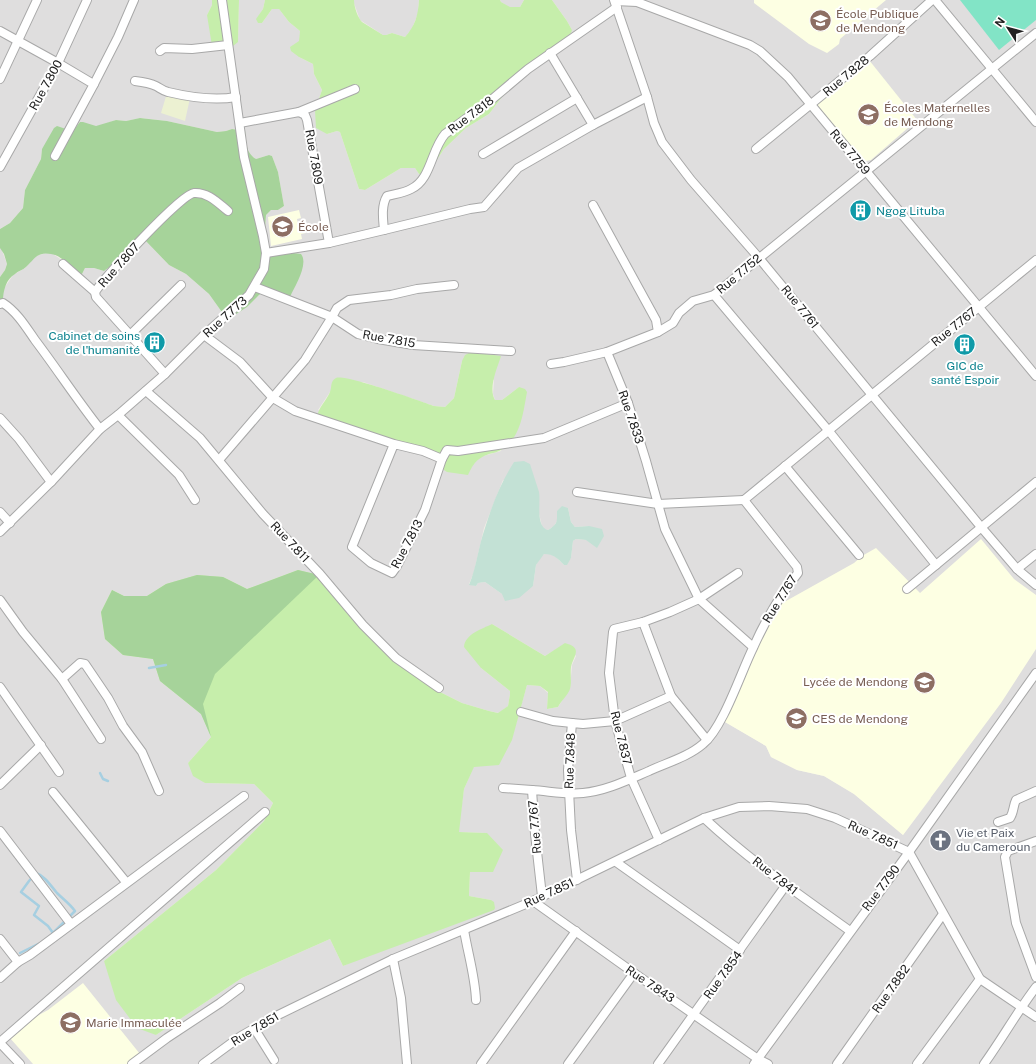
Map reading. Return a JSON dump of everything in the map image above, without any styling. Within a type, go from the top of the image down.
[{"type":"street","points":[[0,78],[37,0]]},
{"type":"street","name":"Rue 7.800","points":[[0,167],[58,63],[87,0]]},
{"type":"street","points":[[55,156],[118,37],[134,0]]},
{"type":"street","name":"Rue 7.773","points":[[0,532],[51,482],[100,429],[118,416],[165,374],[204,335],[249,295],[255,287],[264,268],[266,253],[264,236],[244,157],[222,0]]},
{"type":"street","name":"Rue 7.828","points":[[756,150],[870,56],[932,0]]},
{"type":"street","points":[[935,0],[1036,122]]},
{"type":"street","name":"Rue 7.759","points":[[615,2],[638,2],[750,45],[760,51],[788,77],[1036,376]]},
{"type":"street","name":"Rue 7.818","points":[[384,230],[383,208],[386,196],[411,189],[416,185],[425,175],[439,141],[445,134],[490,101],[528,69],[615,2]]},
{"type":"street","name":"Rue 7.761","points":[[615,2],[647,97],[654,123],[665,147],[691,180],[760,258],[981,527],[1017,569],[1036,585]]},
{"type":"street","points":[[0,32],[94,84]]},
{"type":"street","name":"Rue 7.752","points":[[936,565],[828,430],[714,295],[1036,33]]},
{"type":"street","points":[[160,50],[164,48],[192,49],[228,44]]},
{"type":"street","points":[[550,53],[593,125]]},
{"type":"street","points":[[135,81],[145,82],[166,92],[224,99],[236,97]]},
{"type":"street","points":[[240,123],[299,112],[355,89]]},
{"type":"street","points":[[266,253],[329,243],[456,212],[484,207],[518,168],[593,125],[647,97]]},
{"type":"street","points":[[482,154],[577,98]]},
{"type":"street","name":"Rue 7.809","points":[[299,112],[305,115],[307,120],[329,243]]},
{"type":"street","name":"Rue 7.807","points":[[165,374],[131,334],[96,297],[95,292],[155,225],[185,197],[193,193],[211,196],[228,211]]},
{"type":"street","points":[[593,205],[653,312],[658,332]]},
{"type":"street","name":"Rue 7.767","points":[[542,896],[532,790],[583,793],[604,789],[690,752],[704,744],[718,725],[753,647],[773,607],[798,573],[797,567],[744,500],[1036,260]]},
{"type":"street","points":[[63,264],[95,292]]},
{"type":"street","points":[[131,334],[180,285]]},
{"type":"street","points":[[219,460],[305,360],[337,308],[349,300],[391,295],[417,289],[454,285]]},
{"type":"street","name":"Rue 7.815","points":[[255,287],[332,317],[358,334],[378,339],[413,344],[510,351]]},
{"type":"street","points":[[551,364],[607,352],[658,332],[673,323],[679,313],[693,301],[714,295]]},
{"type":"street","points":[[0,304],[3,303],[8,306],[17,315],[53,364],[72,394],[100,429]]},
{"type":"street","points":[[204,335],[240,362],[273,398],[295,411],[394,444],[423,451],[442,459],[448,450],[458,451],[544,438],[628,403]]},
{"type":"street","name":"Rue 7.833","points":[[607,352],[628,403],[666,529],[699,599],[753,647]]},
{"type":"street","name":"Rue 7.811","points":[[146,391],[200,438],[263,514],[320,574],[363,625],[396,658],[439,688]]},
{"type":"street","points":[[118,416],[179,475],[195,500]]},
{"type":"street","points":[[0,418],[19,439],[51,482]]},
{"type":"street","name":"Rue 7.813","points":[[394,444],[352,547],[371,562],[392,573],[425,510],[442,459]]},
{"type":"street","points":[[785,466],[859,555]]},
{"type":"street","points":[[907,589],[1036,482]]},
{"type":"street","points":[[577,492],[658,504],[744,500]]},
{"type":"street","points":[[0,512],[10,523]]},
{"type":"street","points":[[1017,569],[1036,554]]},
{"type":"street","points":[[707,740],[671,696],[643,622],[699,599],[738,573]]},
{"type":"street","points":[[0,600],[23,632],[62,679],[101,739]]},
{"type":"street","name":"Rue 7.837","points":[[643,622],[614,629],[609,674],[615,721],[631,778],[659,840]]},
{"type":"street","points":[[62,679],[80,663],[85,664],[108,698],[123,726],[142,752],[159,791]]},
{"type":"street","name":"Rue 7.790","points":[[756,1061],[909,852],[1036,673]]},
{"type":"street","points":[[1,692],[41,745],[59,772]]},
{"type":"street","name":"Rue 7.848","points":[[577,880],[571,830],[568,770],[572,723],[583,724],[615,721],[671,696]]},
{"type":"street","points":[[522,712],[553,721],[572,723]]},
{"type":"street","points":[[0,785],[41,745]]},
{"type":"street","points":[[503,788],[532,790]]},
{"type":"street","points":[[998,822],[1010,818],[1014,811],[1014,803],[1016,800],[1036,791]]},
{"type":"street","points":[[53,792],[126,882]]},
{"type":"street","points":[[0,978],[18,962],[244,796]]},
{"type":"street","name":"Rue 7.851","points":[[202,1064],[240,1036],[254,1028],[393,959],[534,901],[704,818],[739,807],[769,806],[807,809],[835,818],[909,852]]},
{"type":"street","points":[[14,1062],[0,1042],[265,812]]},
{"type":"street","name":"Rue 7.841","points":[[704,818],[720,833],[786,885],[850,931]]},
{"type":"street","points":[[0,831],[3,841],[71,924]]},
{"type":"street","points":[[1036,842],[1008,851],[1005,857],[1016,923],[1036,977]]},
{"type":"street","points":[[909,852],[980,979],[1036,1017]]},
{"type":"street","points":[[616,862],[740,950]]},
{"type":"street","name":"Rue 7.854","points":[[658,1064],[786,885]]},
{"type":"street","name":"Rue 7.843","points":[[534,901],[634,973],[695,1014],[756,1061],[768,1064]]},
{"type":"street","name":"Rue 7.882","points":[[837,1064],[943,914]]},
{"type":"street","points":[[464,930],[467,950],[475,981],[476,1000]]},
{"type":"street","points":[[481,1064],[576,931]]},
{"type":"street","points":[[0,939],[18,962]]},
{"type":"street","points":[[393,959],[401,998],[407,1064]]},
{"type":"street","points":[[568,1064],[634,973]]},
{"type":"street","points":[[917,1064],[980,979]]},
{"type":"street","points":[[984,1064],[1001,1042],[1021,1007],[1036,987]]},
{"type":"street","points":[[132,1064],[240,988]]},
{"type":"street","points":[[254,1028],[274,1060]]},
{"type":"shaded area","points":[[0,0],[212,0],[212,5],[207,15],[238,42],[239,0],[265,0],[263,9],[257,19],[262,23],[272,9],[279,9],[289,22],[300,31],[299,57],[313,64],[314,74],[322,90],[315,110],[327,134],[337,131],[340,132],[359,189],[365,190],[401,168],[415,168],[419,174],[431,169],[444,149],[466,128],[489,114],[502,97],[541,63],[572,30],[552,0],[1036,0],[1036,1064],[0,1064],[0,303],[3,301],[3,290],[13,275],[25,268],[36,256],[46,253],[53,254],[82,274],[85,268],[94,268],[104,271],[142,237],[169,265],[186,274],[209,294],[224,315],[247,307],[259,295],[268,289],[288,253],[270,250],[265,229],[266,215],[271,210],[278,210],[284,206],[278,172],[272,156],[269,155],[256,159],[250,155],[245,131],[232,129],[217,132],[167,121],[141,118],[126,121],[116,120],[96,127],[80,122],[76,127],[42,149],[41,159],[25,190],[23,208],[10,223],[0,229]],"holes":[[[462,361],[494,380],[493,394],[495,400],[502,400],[519,387],[501,451],[480,457],[474,463],[318,410],[330,392],[360,382],[434,406],[445,407],[454,398]],[[503,480],[539,494],[538,509],[544,529],[548,530],[554,526],[557,521],[557,511],[568,508],[571,522],[575,527],[589,526],[586,540],[576,539],[573,541],[571,558],[564,565],[551,554],[544,554],[541,556],[536,565],[533,586],[502,594],[485,582],[478,583],[476,586],[469,584],[474,572],[484,528]],[[298,570],[409,672],[432,688],[462,703],[499,713],[508,706],[510,691],[481,668],[492,624],[545,656],[565,644],[576,656],[572,665],[570,688],[558,707],[547,709],[548,693],[540,686],[527,685],[515,727],[474,766],[464,789],[458,832],[487,833],[470,872],[469,896],[491,900],[343,966],[330,939],[242,978],[156,1035],[104,961],[216,870],[264,821],[273,803],[254,784],[205,783],[188,763],[211,737],[201,714],[160,681],[153,659],[123,655],[105,639],[101,612],[112,590],[124,596],[147,596],[166,584],[223,577],[247,589]],[[728,716],[931,798],[903,835],[854,794],[824,776],[797,770],[771,757],[766,746],[725,722]]]},
{"type":"shaded area","points":[[354,0],[419,0],[418,13],[412,29],[405,37],[392,33],[383,35],[360,20]]},
{"type":"shaded area","points":[[500,0],[524,0],[520,7],[509,7]]},
{"type":"shaded area","name":"École Publique de Mendong","points":[[754,0],[886,0],[840,39],[839,44],[827,53],[809,44],[754,3]]},
{"type":"shaded area","name":"Écoles Maternelles de Mendong","points":[[869,60],[917,120],[871,160],[862,162],[817,108],[817,103]]},
{"type":"shaded area","points":[[167,93],[190,98],[185,121],[161,113]]},
{"type":"shaded area","name":"École","points":[[299,210],[301,218],[297,219],[299,229],[300,232],[305,230],[306,233],[301,234],[302,239],[271,246],[268,217]]},
{"type":"shaded area","points":[[0,245],[7,264],[0,277]]},
{"type":"shaded area","points":[[524,461],[530,464],[539,492],[539,513],[541,524],[544,528],[548,530],[554,526],[557,520],[557,511],[562,506],[568,508],[571,522],[575,527],[589,526],[602,529],[604,536],[597,548],[586,540],[576,539],[573,541],[571,558],[567,565],[564,565],[553,556],[544,554],[536,565],[533,586],[519,598],[505,601],[502,594],[485,582],[478,583],[476,586],[469,585],[483,535],[497,494],[514,462]]},
{"type":"shaded area","name":"Lycée de Mendong","points":[[981,539],[1014,579],[1036,595],[1036,649],[1001,703],[903,835],[854,794],[824,776],[797,770],[771,757],[766,746],[725,722],[751,658],[781,599],[786,601],[854,563],[862,556],[876,548],[920,593]]},
{"type":"shaded area","name":"Marie Immaculée","points":[[83,983],[140,1054],[127,1064],[33,1064],[9,1037],[26,1022],[48,1010]]},
{"type":"green space","points":[[212,0],[239,0],[238,42],[233,46],[212,46],[207,15],[212,5]]},
{"type":"green space","points":[[265,0],[354,0],[356,12],[362,22],[383,35],[392,33],[405,37],[415,20],[419,0],[500,0],[510,7],[520,7],[524,0],[552,0],[572,30],[571,33],[548,52],[541,63],[502,97],[489,114],[466,128],[444,149],[431,169],[419,174],[415,168],[401,168],[365,190],[359,189],[340,132],[337,131],[327,134],[316,128],[315,110],[322,90],[314,74],[313,64],[299,57],[291,51],[290,47],[299,41],[300,31],[289,22],[279,9],[272,9],[262,23],[258,23],[256,19],[263,9]]},
{"type":"green space","points":[[960,0],[1036,0],[1036,20],[999,50]]},
{"type":"green space","points":[[140,118],[167,121],[217,132],[232,129],[245,131],[247,147],[252,156],[256,159],[269,155],[272,156],[278,172],[284,206],[278,210],[271,210],[266,215],[265,229],[270,250],[301,254],[303,258],[300,275],[290,297],[268,289],[259,295],[247,307],[230,318],[224,315],[209,294],[186,274],[169,265],[142,237],[124,256],[104,271],[94,268],[85,268],[82,274],[78,274],[66,262],[55,255],[46,253],[39,255],[25,268],[9,279],[4,289],[3,301],[0,303],[0,277],[7,264],[4,254],[0,248],[0,229],[10,223],[23,208],[25,190],[41,159],[42,149],[54,128],[57,126],[69,130],[76,127],[80,122],[96,126],[116,120],[126,121]]},
{"type":"green space","points":[[471,352],[501,356],[495,372],[492,390],[495,400],[502,400],[519,387],[525,389],[527,392],[520,424],[513,439],[501,450],[478,460],[468,475],[447,472],[444,470],[442,464],[424,451],[317,416],[330,392],[333,381],[336,378],[353,380],[434,406],[445,407],[454,398],[462,361],[465,355]]},
{"type":"green space","points":[[298,570],[319,575],[409,672],[432,688],[462,703],[498,713],[508,706],[510,691],[481,668],[464,647],[465,642],[471,635],[492,624],[545,656],[565,643],[574,647],[576,652],[571,667],[570,689],[558,707],[547,709],[548,692],[540,686],[527,685],[512,740],[499,765],[474,767],[464,789],[459,832],[487,833],[503,850],[493,872],[470,872],[469,896],[491,900],[494,902],[494,910],[343,966],[330,939],[242,978],[156,1035],[137,1028],[116,1000],[104,961],[216,870],[264,821],[273,803],[254,784],[205,783],[193,776],[188,763],[211,737],[201,714],[160,681],[153,659],[123,655],[105,639],[101,612],[112,590],[124,596],[147,596],[166,584],[197,575],[223,577],[247,589]]},
{"type":"green space","points":[[298,570],[319,575],[215,674],[203,704],[211,737],[201,714],[160,681],[153,659],[123,655],[105,639],[101,612],[112,590],[124,596],[147,596],[166,584],[197,575],[223,577],[247,589]]},
{"type":"waterway","points":[[149,668],[166,665]]},
{"type":"waterway","points":[[100,773],[103,779],[108,781]]},
{"type":"waterway","points":[[53,933],[48,926],[34,915],[39,906],[21,892],[36,873],[45,879],[75,911],[69,917]]},
{"type":"waterway","points":[[52,934],[65,921]]},
{"type":"waterway","points":[[20,953],[38,944]]},
{"type":"place","name":"École Publique de Mendong","points":[[820,21]]},
{"type":"place","name":"Écoles Maternelles de Mendong","points":[[868,115]]},
{"type":"place","name":"Ngog Lituba","points":[[860,211]]},
{"type":"place","name":"École","points":[[283,227]]},
{"type":"place","name":"Cabinet de soins de l'humanité","points":[[155,343]]},
{"type":"place","name":"GIC de santé Espoir","points":[[965,345]]},
{"type":"place","name":"Lycée de Mendong","points":[[924,682]]},
{"type":"place","name":"CES de Mendong","points":[[796,719]]},
{"type":"place","name":"Vie et Paix du Cameroun","points":[[941,840]]},
{"type":"place","name":"Marie Immaculée","points":[[70,1023]]}]
